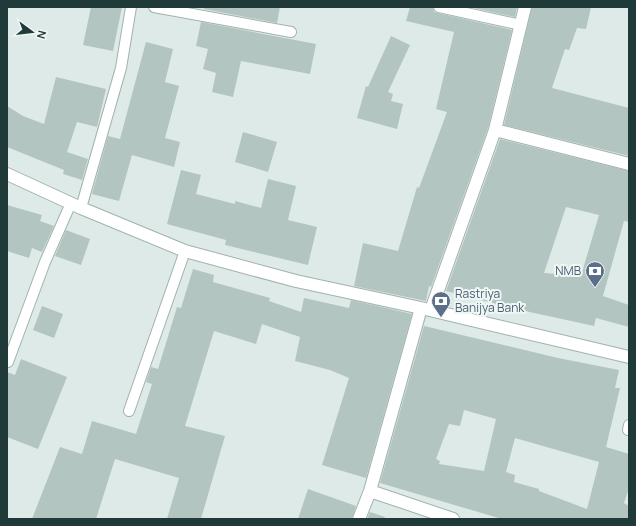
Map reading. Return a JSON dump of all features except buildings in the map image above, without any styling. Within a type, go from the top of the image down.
[{"type":"street","points":[[359,519],[370,491],[426,309],[495,130],[525,7]]},
{"type":"street","points":[[495,130],[629,164]]},
{"type":"street","points":[[7,174],[185,251],[296,280],[629,357]]},
{"type":"street","points":[[370,491],[453,519]]},
{"type":"lane","points":[[8,362],[45,262],[76,205],[121,68],[131,7]]},
{"type":"lane","points":[[154,7],[291,32]]},
{"type":"lane","points":[[439,7],[521,25]]},
{"type":"lane","points":[[129,411],[185,251]]},
{"type":"place","name":"NMB","points":[[595,288]]},
{"type":"place","name":"Rastriya Banijya Bank","points":[[441,318]]}]
